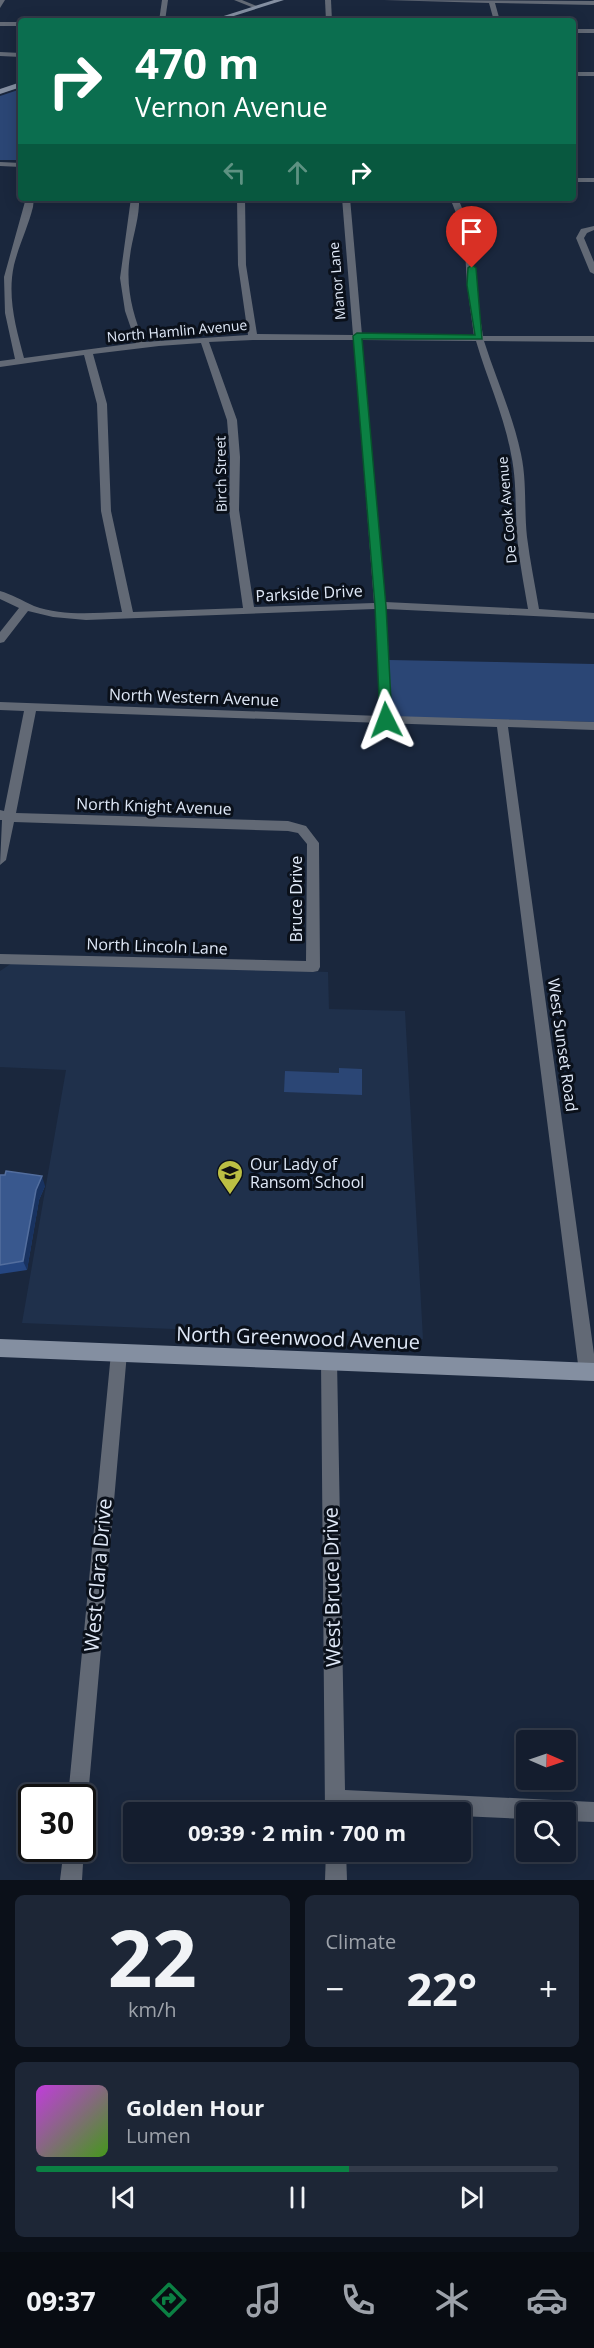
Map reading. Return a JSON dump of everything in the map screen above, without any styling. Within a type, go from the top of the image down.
[{"type":"main road","points":[[221,18],[281,0]]},
{"type":"main road","points":[[0,92],[18,85]]},
{"type":"main road","name":"North Greenwood Avenue","points":[[0,1348],[591,1372]]},
{"type":"street","points":[[0,6],[2,0]]},
{"type":"street","points":[[162,18],[165,0]]},
{"type":"street","points":[[237,0],[256,7]]},
{"type":"street","points":[[328,0],[329,18]]},
{"type":"street","points":[[387,0],[594,3]]},
{"type":"street","points":[[491,1],[496,18]]},
{"type":"street","points":[[0,24],[18,24]]},
{"type":"street","points":[[576,31],[594,31]]},
{"type":"street","points":[[0,54],[18,55]]},
{"type":"street","points":[[576,74],[594,74]]},
{"type":"street","points":[[0,164],[18,165]]},
{"type":"street","points":[[576,180],[594,180]]},
{"type":"street","points":[[20,362],[8,310],[8,276],[24,227],[29,201]]},
{"type":"street","points":[[135,201],[134,222],[124,269],[124,294],[141,345]]},
{"type":"street","points":[[241,201],[242,265],[254,337]]},
{"type":"street","name":"Manor Lane","points":[[346,201],[391,720]]},
{"type":"street","name":"De Cook Avenue","points":[[455,201],[468,233],[471,285],[479,338],[494,386],[505,410],[516,453],[520,483],[522,536],[534,613]]},
{"type":"street","points":[[594,228],[581,234],[586,256],[594,272]]},
{"type":"street","name":"North Hamlin Avenue","points":[[0,364],[204,339],[357,336],[594,339]]},
{"type":"street","name":"Birch Street","points":[[204,339],[232,420],[236,457],[234,510],[249,612]]},
{"type":"street","points":[[88,353],[101,394],[106,511],[128,616]]},
{"type":"street","name":"Parkside Drive","points":[[0,594],[26,606],[71,616],[416,606],[594,616]]},
{"type":"street","points":[[0,639],[26,606]]},
{"type":"street","name":"North Western Avenue","points":[[0,706],[594,726]]},
{"type":"street","points":[[0,860],[4,816],[31,707]]},
{"type":"street","name":"West Sunset Road","points":[[502,723],[591,1372]]},
{"type":"street","name":"North Knight Avenue","points":[[4,816],[288,826],[306,833]]},
{"type":"street","name":"Bruce Drive","points":[[306,833],[313,843],[313,967]]},
{"type":"street","name":"North Lincoln Lane","points":[[0,958],[313,967]]},
{"type":"street","name":"West Clara Drive","points":[[79,1784],[119,1353]]},
{"type":"street","name":"West Bruce Drive","points":[[329,1361],[335,1802]]},
{"type":"street","points":[[471,1809],[594,1812]]},
{"type":"street","points":[[71,1880],[73,1862]]},
{"type":"street","points":[[336,1862],[336,1880]]},
{"type":"shaded area","points":[[18,90],[18,160],[0,160],[0,96]]},
{"type":"shaded area","points":[[389,660],[594,664],[594,722],[392,717]]},
{"type":"shaded area","name":"Our Lady of Ransom School","points":[[15,961],[328,972],[329,1009],[405,1011],[423,1339],[22,1323],[66,1070],[0,1067],[0,971]]},
{"type":"shaded area","points":[[339,1068],[362,1069],[362,1095],[284,1092],[285,1071],[339,1073]]},
{"type":"building","points":[[6,1171],[42,1176],[36,1190],[23,1261],[0,1265],[0,1175],[5,1175]]},
{"type":"place","name":"Our Lady of Ransom School","points":[[230,1196]]},
{"type":"route","points":[[386,720],[380,606],[357,336],[479,338],[471,285],[472,268]]}]
